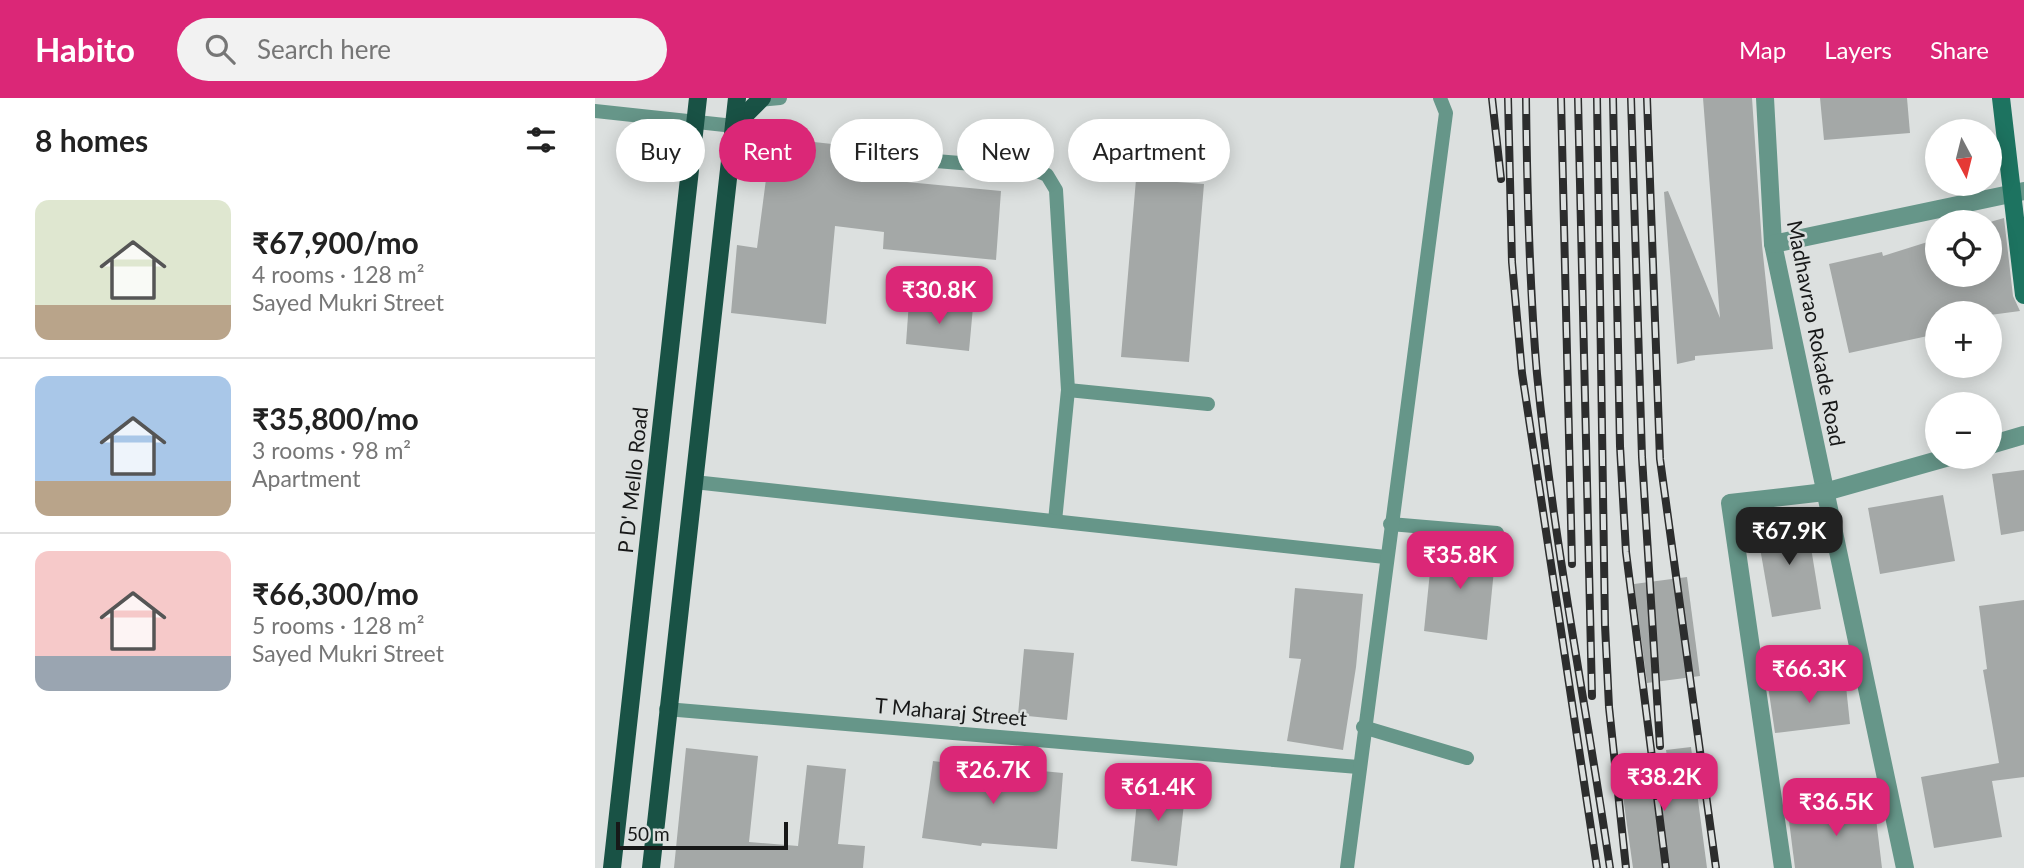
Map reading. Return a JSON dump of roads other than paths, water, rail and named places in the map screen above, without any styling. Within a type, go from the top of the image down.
[{"type":"main road","name":"P D' Mello Road","points":[[695,119],[698,98]]},
{"type":"main road","points":[[735,119],[737,98]]},
{"type":"main road","points":[[741,119],[761,99]]},
{"type":"main road","name":"P D' Mello Road","points":[[612,868],[688,182]]},
{"type":"main road","points":[[651,868],[666,709],[728,182]]},
{"type":"street","name":"Madhavrao Rokade Road","points":[[1765,98],[1773,244],[1905,868]]},
{"type":"street","points":[[2001,98],[2018,191],[2024,295]]},
{"type":"street","points":[[1773,244],[2018,191]]},
{"type":"street","points":[[2002,441],[2024,435]]},
{"type":"street","points":[[1783,868],[1730,503],[1825,492],[1925,464]]},
{"type":"lane","points":[[761,99],[780,98]]},
{"type":"lane","points":[[1347,868],[1385,557],[1445,113],[1440,98]]},
{"type":"lane","points":[[595,111],[668,119]]},
{"type":"lane","points":[[943,162],[1033,169],[1047,175],[1056,190],[1068,390],[1055,521]]},
{"type":"lane","points":[[1068,390],[1208,404]]},
{"type":"lane","points":[[694,482],[1385,557]]},
{"type":"lane","points":[[1390,524],[1497,533]]},
{"type":"lane","name":"T Maharaj Street","points":[[666,709],[1358,767]]},
{"type":"lane","points":[[1363,727],[1467,758]]},
{"type":"railway","points":[[1492,98],[1501,179]]},
{"type":"railway","points":[[1508,98],[1512,262],[1522,373],[1597,868]]},
{"type":"railway","points":[[1526,98],[1532,305],[1537,374],[1561,560],[1610,868]]},
{"type":"railway","points":[[1561,98],[1572,564]]},
{"type":"railway","points":[[1578,98],[1592,696]]},
{"type":"railway","points":[[1597,98],[1605,625],[1609,707],[1626,868]]},
{"type":"railway","points":[[1613,98],[1620,446],[1626,552],[1666,868]]},
{"type":"railway","points":[[1631,98],[1642,457],[1660,746]]},
{"type":"railway","points":[[1647,98],[1660,459],[1716,868]]}]
